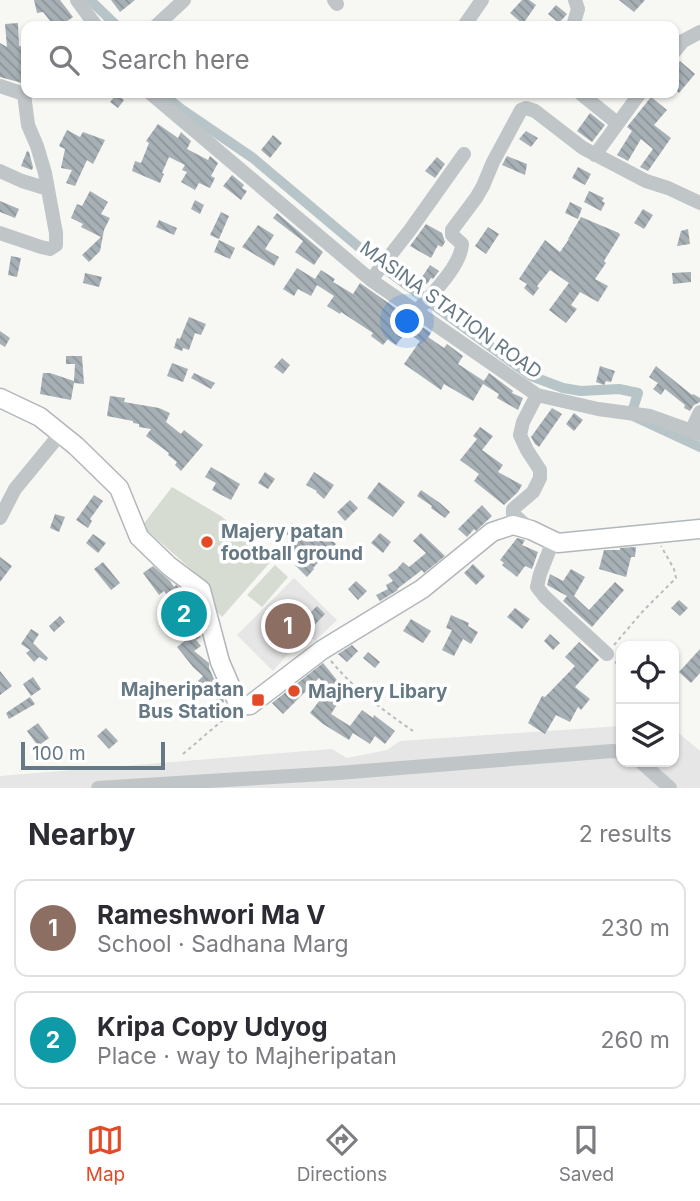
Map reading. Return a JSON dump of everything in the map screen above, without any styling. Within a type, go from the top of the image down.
[{"type":"main road","points":[[0,398],[40,417],[61,433],[119,488],[139,537],[169,566],[201,590],[220,662],[239,706],[250,705],[321,650],[422,589],[492,532],[513,524],[558,543],[700,529]]},
{"type":"street","points":[[77,0],[92,21]]},
{"type":"street","points":[[161,21],[184,0]]},
{"type":"street","points":[[467,21],[482,0]]},
{"type":"street","points":[[574,21],[578,9],[576,0]]},
{"type":"street","points":[[679,46],[700,32]]},
{"type":"street","points":[[0,86],[21,92]]},
{"type":"street","points":[[0,233],[50,249],[56,245],[46,173],[28,125],[25,98]]},
{"type":"street","name":"MASINA STATION ROAD","points":[[155,98],[371,280],[537,395],[597,409],[650,416],[695,433]]},
{"type":"street","points":[[586,98],[617,123]]},
{"type":"street","points":[[595,155],[636,98]]},
{"type":"street","points":[[417,311],[456,263],[462,244],[452,230],[483,186],[521,110],[526,108],[535,111],[595,155],[646,181],[700,203]]},
{"type":"street","points":[[371,280],[464,154]]},
{"type":"street","points":[[0,172],[48,189]]},
{"type":"street","points":[[530,530],[513,514],[513,509],[533,492],[541,478],[540,470],[520,435],[523,422],[537,395]]},
{"type":"street","points":[[695,433],[700,412]]},
{"type":"street","points":[[0,518],[15,489],[61,433]]},
{"type":"street","points":[[553,541],[537,587],[607,654]]},
{"type":"street","points":[[98,788],[616,751]]},
{"type":"street","points":[[647,767],[670,788]]},
{"type":"path","points":[[616,662],[607,654],[643,611],[676,578],[674,569],[653,533]]},
{"type":"path","points":[[321,650],[346,679],[374,704],[413,731]]},
{"type":"path","points":[[183,754],[239,706]]},
{"type":"shaded area","name":"Majery patan football ground","points":[[172,487],[221,516],[273,559],[222,617],[210,604],[201,578],[142,526]]},
{"type":"shaded area","points":[[275,565],[288,577],[262,607],[247,595]]},
{"type":"shaded area","points":[[294,578],[337,620],[315,641],[307,633],[273,671],[237,635]]},
{"type":"shaded area","points":[[616,726],[616,767],[679,767],[679,733],[700,751],[700,788],[0,788],[0,776],[332,749],[347,758],[387,750],[400,741]]},
{"type":"building","points":[[34,0],[60,0],[73,17],[67,21],[50,21],[43,12],[37,13]]},
{"type":"building","points":[[111,0],[135,0],[120,12]]},
{"type":"building","points":[[522,0],[529,0],[536,5],[525,21],[519,21],[510,13]]},
{"type":"building","points":[[619,0],[645,0],[634,12]]},
{"type":"building","points":[[556,5],[567,14],[561,21],[557,21],[548,14]]},
{"type":"building","points":[[18,23],[21,83],[0,77],[0,43],[7,47],[5,24]]},
{"type":"building","points":[[679,62],[695,74],[679,93]]},
{"type":"building","points":[[114,98],[124,100],[118,108],[110,102]]},
{"type":"building","points":[[650,98],[667,110],[654,125],[671,138],[648,171],[640,167],[653,149],[641,139],[628,161],[617,155],[632,131],[627,127]]},
{"type":"building","points":[[590,113],[605,125],[592,142],[577,131]]},
{"type":"building","points":[[158,124],[178,138],[181,132],[191,141],[187,149],[208,160],[210,156],[218,163],[211,176],[215,178],[210,188],[199,183],[195,190],[181,182],[187,172],[182,170],[185,165],[169,157],[160,183],[132,171],[135,161],[141,163],[149,143],[146,141]]},
{"type":"building","points":[[67,130],[80,137],[83,132],[105,140],[93,164],[87,160],[75,186],[66,183],[72,170],[61,168],[65,149],[59,146]]},
{"type":"building","points":[[526,131],[538,138],[531,147],[519,139]]},
{"type":"building","points":[[273,135],[282,143],[270,158],[261,150]]},
{"type":"building","points":[[27,151],[33,167],[32,170],[21,166]]},
{"type":"building","points":[[507,156],[527,164],[525,175],[502,165]]},
{"type":"building","points":[[437,157],[445,164],[435,178],[425,171]]},
{"type":"building","points":[[578,167],[591,174],[585,185],[572,178]]},
{"type":"building","points":[[232,175],[247,191],[241,200],[223,186]]},
{"type":"building","points":[[90,191],[108,202],[101,214],[110,218],[104,230],[100,251],[89,262],[82,255],[101,237],[81,227],[83,224],[71,218],[77,204],[82,206]]},
{"type":"building","points":[[589,191],[604,198],[601,211],[584,202]]},
{"type":"building","points":[[195,200],[204,205],[200,214],[191,209]]},
{"type":"building","points":[[0,201],[19,209],[15,218],[0,212]]},
{"type":"building","points":[[570,202],[582,208],[578,219],[565,213]]},
{"type":"building","points":[[643,209],[653,215],[644,229],[634,223]]},
{"type":"building","points":[[221,212],[229,216],[219,239],[210,235]]},
{"type":"building","points":[[277,213],[323,252],[314,265],[295,252],[303,241],[273,218]]},
{"type":"building","points":[[581,217],[620,235],[595,279],[608,286],[598,302],[580,292],[571,305],[577,309],[566,323],[549,310],[569,283],[550,270],[537,286],[539,288],[533,296],[524,288],[527,284],[519,279],[545,240],[560,252]]},
{"type":"building","points":[[159,220],[177,228],[174,235],[156,227]]},
{"type":"building","points":[[426,224],[442,233],[445,242],[442,247],[438,245],[431,258],[410,246]]},
{"type":"building","points":[[258,225],[274,235],[265,249],[279,257],[274,266],[242,247]]},
{"type":"building","points":[[488,227],[499,234],[486,254],[475,246]]},
{"type":"building","points":[[688,229],[690,244],[677,246],[681,231]]},
{"type":"building","points":[[219,240],[235,248],[230,259],[214,252]]},
{"type":"building","points":[[11,256],[21,258],[17,277],[8,275]]},
{"type":"building","points":[[430,265],[439,271],[427,284],[420,280]]},
{"type":"building","points":[[297,268],[315,279],[321,270],[335,279],[333,282],[353,294],[360,283],[431,333],[428,337],[444,348],[447,344],[463,356],[458,364],[484,381],[489,373],[513,391],[512,393],[523,398],[518,410],[497,398],[499,394],[483,384],[473,401],[444,384],[441,390],[404,364],[420,341],[406,332],[396,345],[388,339],[383,345],[371,336],[373,333],[327,306],[334,296],[317,285],[311,296],[298,289],[294,296],[283,289]]},
{"type":"building","points":[[691,272],[691,282],[673,284],[672,273]]},
{"type":"building","points":[[85,273],[102,277],[99,287],[83,283]]},
{"type":"building","points":[[189,317],[206,324],[201,335],[195,333],[189,350],[183,348],[182,351],[174,348]]},
{"type":"building","points":[[0,331],[10,338],[5,347],[0,344]]},
{"type":"building","points":[[66,356],[82,356],[84,384],[74,383],[71,400],[40,394],[43,373],[74,381],[75,364],[66,364]]},
{"type":"building","points":[[282,358],[290,365],[283,374],[274,367]]},
{"type":"building","points":[[172,363],[188,369],[183,382],[167,376]]},
{"type":"building","points":[[600,366],[615,371],[611,382],[606,381],[604,385],[596,382]]},
{"type":"building","points":[[656,366],[692,395],[700,398],[700,402],[690,411],[665,389],[661,395],[653,389],[658,383],[649,377]]},
{"type":"building","points":[[194,373],[215,383],[211,389],[191,378]]},
{"type":"building","points":[[110,396],[125,398],[124,402],[159,408],[170,413],[166,422],[181,434],[184,430],[203,445],[181,471],[169,453],[146,436],[151,429],[139,427],[139,424],[133,421],[107,416]]},
{"type":"building","points":[[552,408],[562,414],[539,447],[531,437]]},
{"type":"building","points":[[574,413],[583,420],[574,431],[566,424]]},
{"type":"building","points":[[480,427],[493,436],[482,450],[503,465],[498,472],[522,485],[504,505],[474,481],[479,474],[460,460],[477,439],[473,436]]},
{"type":"building","points":[[211,467],[240,484],[231,500],[212,490],[216,483],[205,477]]},
{"type":"building","points":[[265,472],[275,479],[268,489],[258,483]]},
{"type":"building","points":[[314,472],[334,485],[324,499],[306,485]]},
{"type":"building","points":[[379,482],[405,502],[393,517],[367,498]]},
{"type":"building","points":[[421,490],[450,512],[445,518],[417,496]]},
{"type":"building","points":[[94,495],[103,501],[90,519],[92,521],[88,528],[76,520]]},
{"type":"building","points":[[350,500],[358,508],[345,521],[337,512]]},
{"type":"building","points":[[482,505],[492,516],[467,537],[458,529]]},
{"type":"building","points":[[55,514],[65,517],[59,532],[50,528]]},
{"type":"building","points":[[292,523],[313,539],[322,531],[336,544],[307,577],[295,565],[301,560],[284,547],[291,538],[284,532]]},
{"type":"building","points":[[380,533],[391,542],[383,553],[371,543]]},
{"type":"building","points":[[421,533],[445,556],[380,601],[376,595],[388,589],[386,585],[393,581],[388,575],[403,562],[409,567],[426,553],[413,541]]},
{"type":"building","points":[[93,534],[106,543],[98,553],[86,543]]},
{"type":"building","points":[[517,538],[525,540],[522,545],[538,552],[532,569],[525,566],[517,577],[502,565],[504,563],[500,560]]},
{"type":"building","points":[[636,547],[635,557],[631,557],[626,577],[599,569],[604,550]]},
{"type":"building","points":[[0,557],[12,566],[0,582]]},
{"type":"building","points":[[103,562],[120,583],[111,590],[94,569]]},
{"type":"building","points":[[473,564],[485,576],[476,585],[464,573]]},
{"type":"building","points":[[153,566],[174,587],[176,585],[191,597],[197,618],[190,622],[201,637],[196,640],[201,646],[194,651],[209,663],[223,703],[200,685],[198,681],[203,676],[177,647],[186,638],[170,610],[175,607],[164,591],[159,595],[143,573]]},
{"type":"building","points":[[571,569],[585,577],[574,596],[589,610],[615,582],[624,590],[592,627],[563,601],[567,596],[547,585],[550,574],[563,581]]},
{"type":"building","points":[[356,581],[367,591],[358,600],[348,589]]},
{"type":"building","points":[[679,600],[688,608],[680,616],[671,608]]},
{"type":"building","points":[[317,606],[325,614],[308,632],[299,624]]},
{"type":"building","points":[[515,608],[530,619],[522,629],[507,617]]},
{"type":"building","points":[[451,615],[469,623],[468,626],[478,632],[471,644],[463,639],[454,656],[442,650],[452,630],[446,628]]},
{"type":"building","points":[[60,616],[65,622],[54,632],[49,626]]},
{"type":"building","points":[[411,619],[431,631],[423,643],[403,631]]},
{"type":"building","points":[[31,629],[39,634],[33,643],[48,658],[46,661],[39,657],[34,662],[26,653],[30,650],[21,644]]},
{"type":"building","points":[[550,634],[560,643],[553,650],[544,641]]},
{"type":"building","points":[[579,642],[599,660],[575,687],[590,699],[581,710],[578,707],[570,722],[556,715],[545,734],[528,723],[542,696],[545,697],[575,666],[565,657]]},
{"type":"building","points":[[352,645],[358,651],[347,662],[338,654]]},
{"type":"building","points":[[700,649],[700,673],[691,683],[679,672]]},
{"type":"building","points":[[368,652],[380,662],[375,668],[363,658]]},
{"type":"building","name":"Majhery Libary","points":[[323,663],[341,685],[332,693],[319,678],[283,714],[272,703]]},
{"type":"building","points":[[0,671],[12,686],[0,695]]},
{"type":"building","points":[[33,677],[41,689],[31,696],[23,684]]},
{"type":"building","points":[[326,692],[340,700],[331,714],[350,726],[362,710],[373,718],[374,715],[395,731],[385,744],[375,736],[370,744],[353,733],[349,740],[310,713]]},
{"type":"building","points":[[30,697],[35,704],[9,719],[6,713]]},
{"type":"building","points":[[38,723],[49,738],[38,746],[27,731]]},
{"type":"building","points":[[106,728],[118,741],[109,749],[97,736]]},
{"type":"waterway","points":[[90,0],[112,21]]},
{"type":"waterway","points":[[167,98],[253,158],[379,264]]},
{"type":"waterway","points":[[384,268],[420,295]]},
{"type":"waterway","points":[[432,304],[531,376],[563,388],[581,391],[619,389],[638,393],[631,415],[700,447]]},
{"type":"place","name":"Majery patan football ground","points":[[207,542]]},
{"type":"place","name":"Kripa Copy Udyog","points":[[184,614]]},
{"type":"place","name":"Rameshwori Ma V","points":[[288,626]]},
{"type":"place","name":"Majhery Libary","points":[[294,691]]},
{"type":"place","name":"Majheripatan Bus Station","points":[[258,700]]}]
